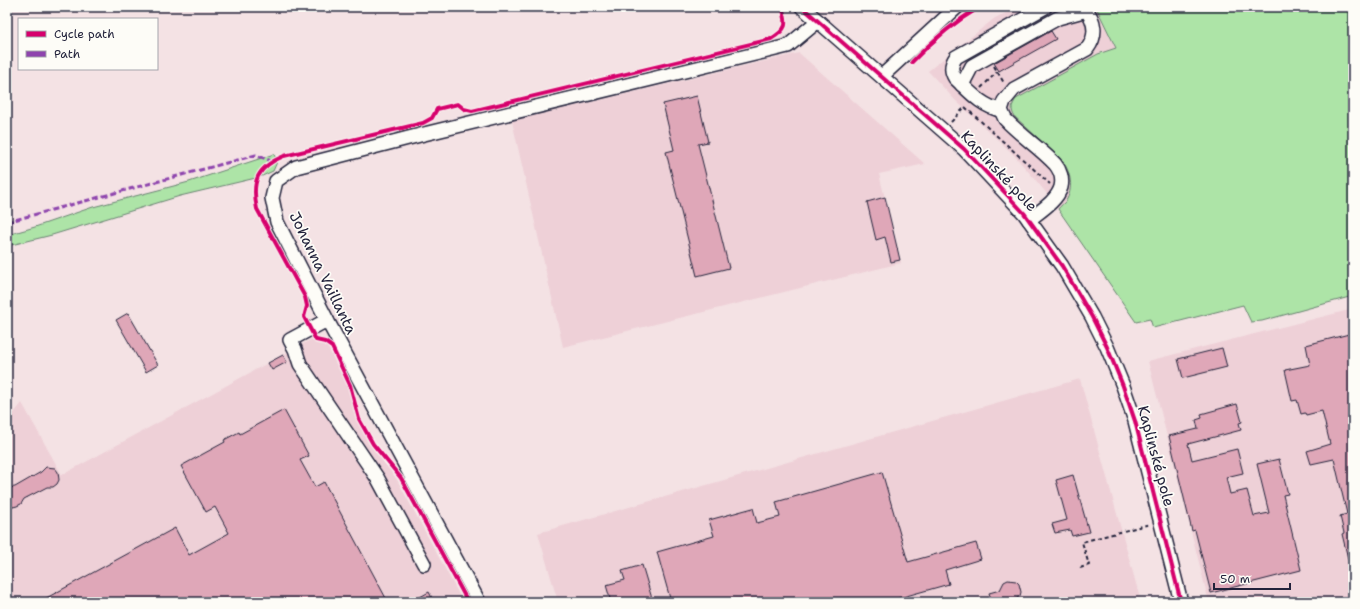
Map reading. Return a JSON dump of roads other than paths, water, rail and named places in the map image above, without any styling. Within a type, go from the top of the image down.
[{"type":"street","name":"Kaplinské pole","points":[[802,7],[964,148],[1006,192],[1029,220],[1066,271],[1107,347],[1123,386],[1135,421],[1181,602]]},
{"type":"street","points":[[882,76],[957,7]]},
{"type":"street","points":[[1001,110],[987,106],[958,81],[952,73],[951,67],[956,57],[1045,7]]},
{"type":"street","points":[[958,81],[963,63],[968,58],[1064,7]]},
{"type":"street","points":[[958,81],[972,66],[1058,18],[1085,9],[1094,23],[1094,37],[1087,49],[1011,92],[1004,101],[1001,110],[1005,119],[1055,164],[1061,175],[1061,186],[1059,191],[1047,205],[1029,220]]},
{"type":"street","name":"Johanna Vaillanta","points":[[479,602],[327,320],[277,222],[272,198],[276,182],[296,167],[432,132],[788,46],[818,21]]},
{"type":"street","points":[[327,320],[290,340],[300,364],[378,479],[424,564]]}]
